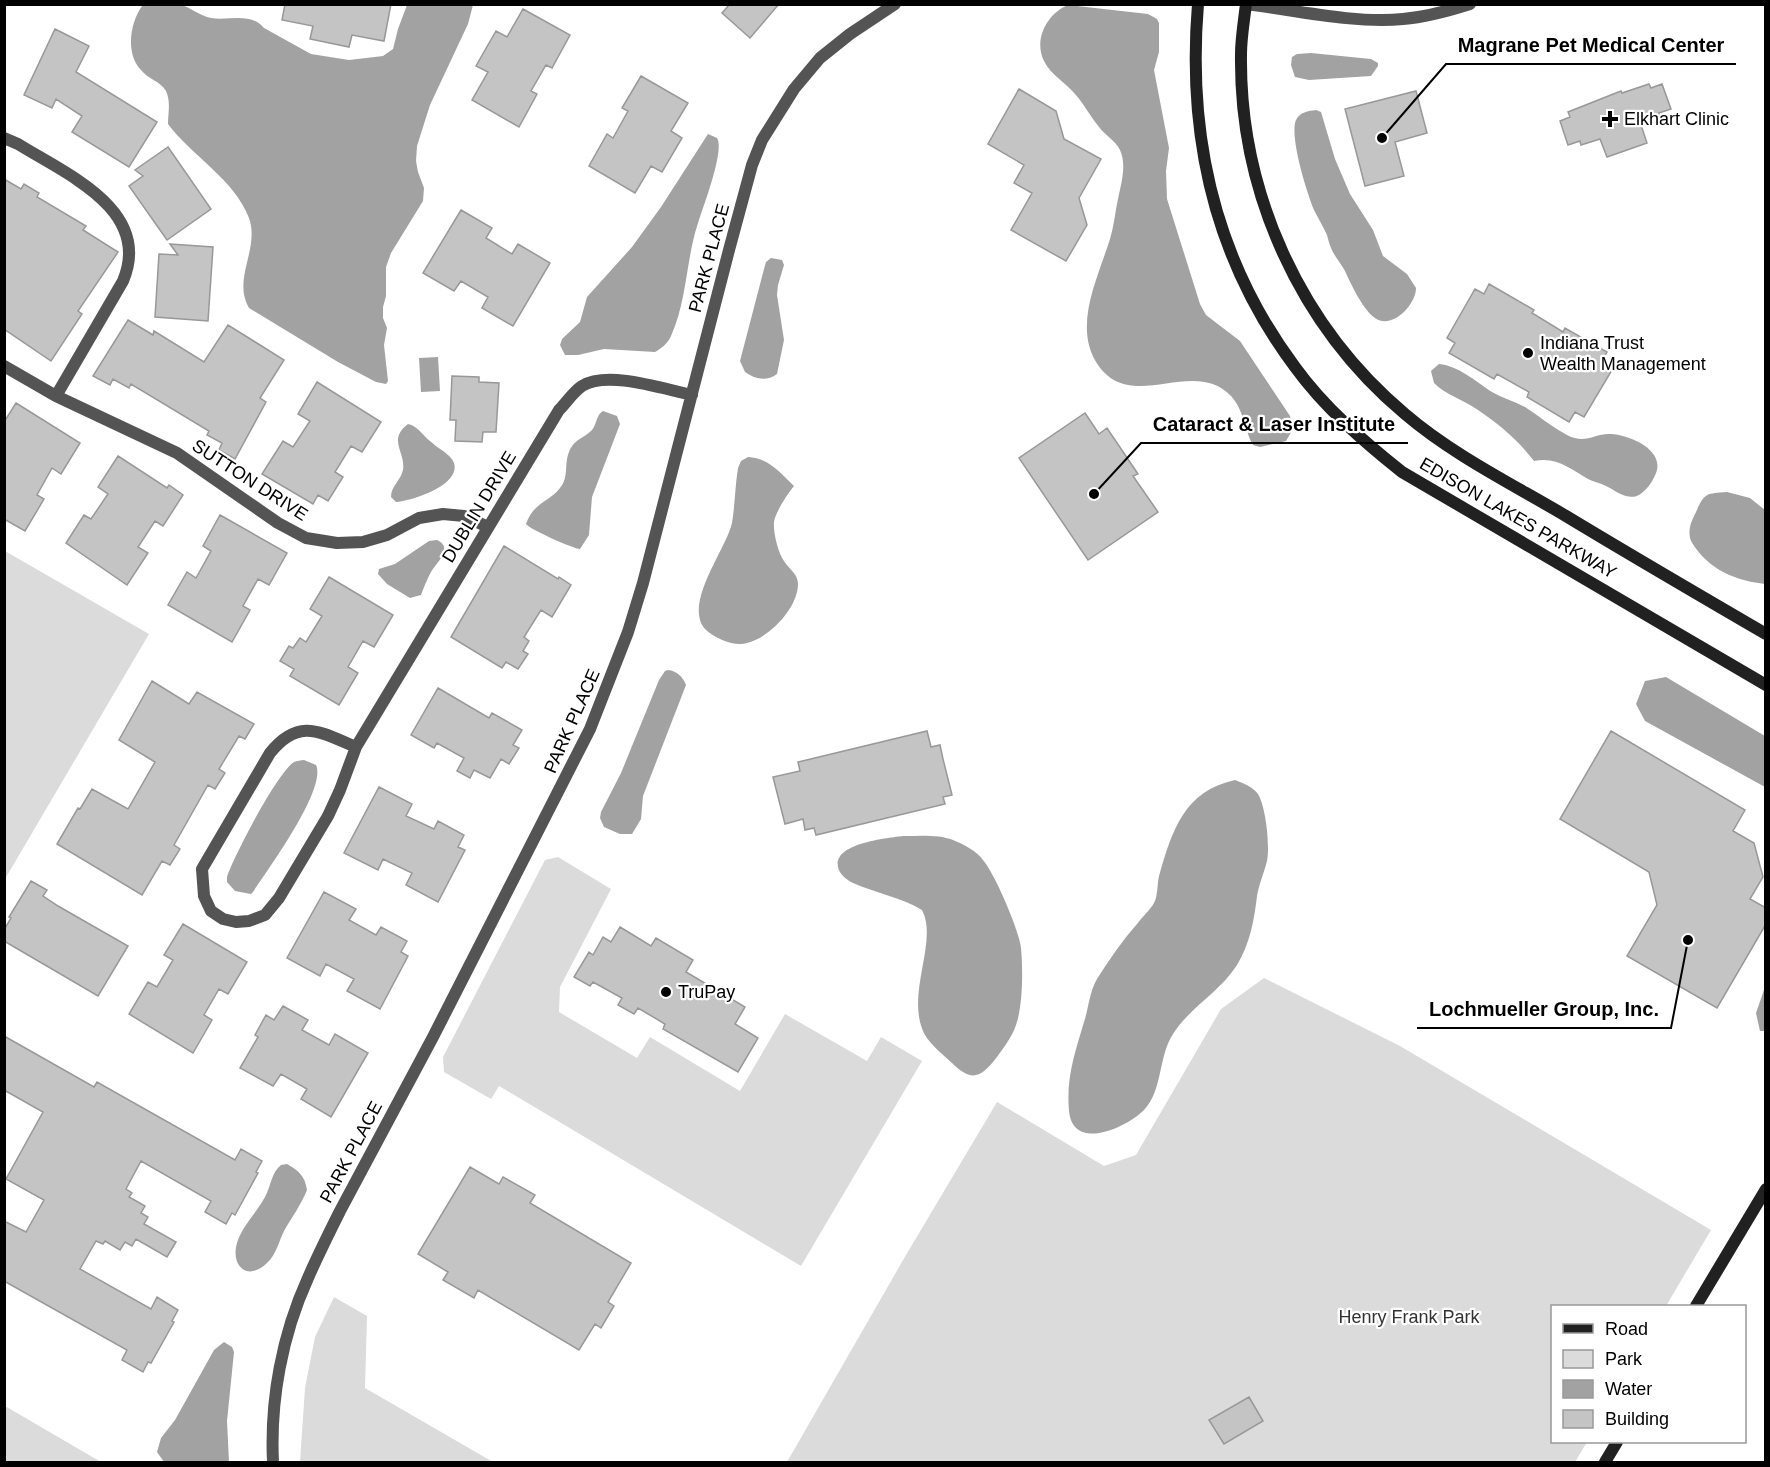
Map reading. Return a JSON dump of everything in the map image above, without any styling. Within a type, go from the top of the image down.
[{"type":"street","name":"PARK PLACE","points":[[273,1462],[272,1436],[283,1352],[307,1279],[590,729],[628,632],[752,165],[762,140],[794,88],[820,58],[850,34],[895,4]]},
{"type":"street","name":"EDISON LAKES PARKWAY","points":[[1198,4],[1195,39],[1196,90],[1202,148],[1211,195],[1234,262],[1257,310],[1295,367],[1331,409],[1402,472],[1766,685]]},
{"type":"street","name":"EDISON LAKES PARKWAY","points":[[1246,4],[1241,53],[1244,119],[1250,154],[1264,206],[1280,248],[1300,288],[1326,330],[1360,373],[1406,415],[1454,451],[1766,634]]},
{"type":"street","points":[[1246,4],[1365,19],[1400,19],[1432,15],[1470,4]]},
{"type":"street","points":[[4,138],[18,144],[101,196],[120,220],[127,236],[130,252],[129,268],[56,396]]},
{"type":"street","name":"SUTTON DRIVE","points":[[4,366],[56,396],[177,453],[278,524],[306,538],[337,543],[363,542],[387,535],[419,518],[443,513],[464,516],[488,527]]},
{"type":"street","name":"DUBLIN DRIVE","points":[[356,747],[314,729],[295,731],[281,740],[270,753],[202,869],[204,896],[212,911],[223,920],[249,921],[265,915],[279,898],[328,816],[356,747],[559,410],[582,387],[602,380],[620,380],[692,395]]},
{"type":"street","points":[[1697,1305],[1766,1189]]},
{"type":"street","points":[[1605,1462],[1616,1443]]},
{"type":"green space","points":[[5,551],[149,634],[5,879]]},
{"type":"green space","points":[[558,857],[611,889],[560,987],[559,1012],[637,1058],[650,1037],[740,1091],[785,1014],[867,1061],[881,1037],[922,1061],[801,1266],[499,1086],[491,1099],[444,1072],[443,1057],[545,860]]},
{"type":"green space","name":"Henry Frank Park","points":[[1264,978],[1400,1046],[1711,1230],[1667,1305],[1551,1305],[1551,1443],[1586,1443],[1575,1462],[787,1462],[997,1102],[1104,1166],[1136,1155],[1221,1009]]},
{"type":"green space","points":[[334,1297],[367,1316],[365,1388],[493,1462],[300,1462],[305,1388],[315,1337]]},
{"type":"green space","points":[[5,1406],[101,1462],[5,1462]]},
{"type":"water","points":[[177,4],[211,18],[253,20],[311,54],[349,60],[383,56],[393,49],[407,5],[473,5],[468,24],[430,105],[417,146],[416,161],[424,188],[423,201],[391,253],[386,267],[383,318],[387,328],[384,345],[388,381],[386,384],[376,382],[338,362],[249,308],[243,286],[251,241],[249,218],[233,191],[168,124],[169,103],[166,91],[144,73],[136,63],[131,47],[132,28],[143,5]]},
{"type":"water","points":[[1068,5],[1148,14],[1157,19],[1159,23],[1159,52],[1154,70],[1169,148],[1166,171],[1167,199],[1200,304],[1206,315],[1240,341],[1290,416],[1293,429],[1286,441],[1260,447],[1253,445],[1235,401],[1216,385],[1199,381],[1145,386],[1128,385],[1112,379],[1098,365],[1087,335],[1087,319],[1094,286],[1111,234],[1122,181],[1123,162],[1118,147],[1099,127],[1075,94],[1050,70],[1041,53],[1040,44],[1044,28],[1054,14]]},
{"type":"water","points":[[1311,53],[1371,59],[1378,63],[1378,66],[1371,76],[1309,80],[1295,77],[1291,65],[1292,57],[1297,54]]},
{"type":"water","points":[[1316,110],[1321,112],[1335,159],[1350,194],[1373,230],[1383,256],[1407,274],[1416,288],[1408,308],[1389,321],[1375,318],[1362,303],[1332,251],[1311,202],[1300,165],[1294,128],[1300,115]]},
{"type":"water","points":[[708,134],[717,138],[718,154],[694,237],[680,309],[668,341],[655,352],[604,349],[578,355],[565,355],[560,345],[562,339],[580,322],[587,297],[632,247]]},
{"type":"water","points":[[771,258],[782,260],[784,265],[777,295],[784,340],[777,374],[761,379],[745,372],[740,361],[766,262]]},
{"type":"water","points":[[438,357],[440,391],[421,392],[419,358]]},
{"type":"water","points":[[1439,364],[1460,371],[1492,392],[1525,407],[1556,429],[1574,438],[1585,439],[1611,434],[1627,437],[1644,445],[1655,457],[1657,465],[1653,479],[1642,493],[1631,497],[1622,495],[1556,462],[1534,461],[1494,421],[1434,383],[1431,371]]},
{"type":"water","points":[[603,411],[617,416],[620,424],[592,497],[589,535],[580,549],[569,546],[526,524],[533,511],[556,493],[563,484],[571,448],[592,430]]},
{"type":"water","points":[[408,424],[450,457],[454,463],[454,471],[443,485],[434,490],[413,499],[396,502],[391,497],[391,493],[403,470],[398,441],[399,435]]},
{"type":"water","points":[[748,457],[768,463],[794,486],[779,508],[774,526],[780,553],[795,574],[798,584],[793,603],[781,621],[756,640],[736,644],[714,636],[705,629],[700,618],[699,605],[708,576],[732,523],[738,468],[741,461]]},
{"type":"water","points":[[1727,492],[1750,498],[1765,510],[1765,584],[1746,581],[1719,570],[1704,558],[1691,540],[1691,524],[1704,497]]},
{"type":"water","points":[[437,540],[444,547],[443,555],[421,595],[410,598],[387,584],[378,574],[379,569],[395,564],[429,541]]},
{"type":"water","points":[[668,670],[679,675],[686,685],[643,796],[641,819],[632,834],[620,834],[604,827],[600,818],[601,812],[621,773],[659,680]]},
{"type":"water","points":[[1666,677],[1765,736],[1765,787],[1645,721],[1636,704],[1645,681]]},
{"type":"water","points":[[304,760],[316,765],[317,776],[305,810],[253,892],[251,894],[235,891],[227,882],[227,877],[247,834],[267,798],[287,769],[294,762]]},
{"type":"water","points":[[1235,780],[1251,787],[1258,794],[1268,837],[1267,861],[1245,948],[1230,975],[1180,1024],[1173,1034],[1168,1043],[1158,1083],[1144,1110],[1125,1124],[1101,1133],[1080,1131],[1073,1123],[1069,1111],[1070,1076],[1094,984],[1121,944],[1154,903],[1164,859],[1183,815],[1203,793]]},
{"type":"water","points":[[903,836],[947,838],[977,854],[988,867],[1000,889],[1019,940],[1022,957],[1022,987],[1016,1025],[997,1057],[980,1074],[964,1073],[925,1035],[918,1004],[927,938],[922,910],[853,883],[838,867],[839,859],[852,847],[875,840]]},
{"type":"water","points":[[1765,987],[1765,1031],[1760,1031],[1756,1013]]},
{"type":"water","points":[[287,1164],[301,1174],[307,1190],[270,1260],[259,1269],[246,1271],[241,1268],[236,1257],[238,1240],[265,1197],[275,1172],[281,1165]]},
{"type":"water","points":[[224,1342],[232,1347],[234,1352],[227,1421],[229,1462],[164,1462],[157,1452],[161,1438],[175,1420],[214,1350]]},
{"type":"building","points":[[285,4],[391,4],[384,41],[352,35],[349,47],[310,39],[313,26],[282,20]]},
{"type":"building","points":[[730,4],[779,4],[750,38],[722,13]]},
{"type":"building","points":[[523,9],[570,35],[552,68],[546,65],[531,91],[537,94],[519,127],[472,100],[488,72],[476,66],[496,31],[507,37]]},
{"type":"building","points":[[55,29],[89,46],[76,72],[157,122],[129,167],[72,132],[82,116],[56,99],[52,108],[24,95]]},
{"type":"building","points":[[641,76],[688,103],[671,131],[682,138],[662,172],[651,166],[635,193],[589,166],[607,134],[613,138],[628,111],[622,108]]},
{"type":"building","name":"Elkhart Clinic","points":[[1649,84],[1651,88],[1662,84],[1671,109],[1659,113],[1661,118],[1641,125],[1647,143],[1607,157],[1600,139],[1581,145],[1580,141],[1568,145],[1560,121],[1570,117],[1568,112],[1621,91],[1622,93]]},
{"type":"building","points":[[1019,89],[1056,111],[1064,139],[1101,159],[1079,198],[1087,225],[1066,261],[1011,230],[1032,193],[1014,183],[1024,165],[988,144]]},
{"type":"building","points":[[1416,91],[1427,133],[1395,142],[1404,176],[1365,186],[1345,109]]},
{"type":"building","points":[[168,147],[211,209],[167,240],[129,186],[143,176],[135,170]]},
{"type":"building","points":[[4,179],[21,189],[24,184],[39,193],[37,197],[86,226],[83,230],[118,252],[78,311],[82,314],[51,361],[4,329]]},
{"type":"building","points":[[461,210],[492,228],[486,238],[512,254],[518,244],[550,263],[513,326],[482,308],[488,297],[461,281],[454,291],[423,273]]},
{"type":"building","points":[[170,244],[213,247],[208,321],[155,317],[159,254],[178,255]]},
{"type":"building","name":"Indiana Trust Wealth Management","points":[[1489,284],[1534,310],[1532,313],[1563,332],[1565,328],[1607,352],[1601,363],[1612,370],[1584,417],[1575,412],[1569,422],[1527,397],[1529,392],[1497,374],[1494,379],[1449,353],[1455,343],[1447,338],[1475,289],[1484,294]]},
{"type":"building","points":[[128,320],[153,335],[154,331],[204,362],[228,325],[284,360],[260,398],[266,402],[235,459],[219,450],[222,443],[207,435],[209,431],[131,384],[129,388],[113,379],[110,385],[93,376]]},
{"type":"building","points":[[452,376],[479,377],[479,382],[499,383],[496,432],[483,432],[482,442],[455,441],[456,420],[450,420]]},
{"type":"building","points":[[317,382],[381,422],[362,452],[351,446],[335,472],[343,477],[328,501],[318,495],[313,504],[262,474],[283,441],[293,447],[310,421],[298,414]]},
{"type":"building","points":[[16,403],[80,443],[61,474],[52,468],[37,495],[44,499],[25,531],[4,519],[4,422]]},
{"type":"building","points":[[1085,413],[1099,434],[1107,428],[1138,474],[1133,476],[1158,512],[1088,560],[1019,458]]},
{"type":"building","points":[[118,456],[167,488],[169,485],[183,495],[163,526],[155,521],[138,547],[148,553],[127,585],[66,543],[84,515],[91,519],[108,494],[98,487]]},
{"type":"building","points":[[220,515],[287,553],[269,585],[258,579],[243,606],[250,610],[232,642],[168,605],[187,572],[196,578],[211,551],[203,546]]},
{"type":"building","points":[[504,546],[571,585],[552,617],[541,610],[524,637],[529,641],[523,651],[528,654],[518,669],[506,662],[502,668],[451,637]]},
{"type":"building","points":[[329,577],[393,615],[374,647],[363,641],[348,667],[358,673],[339,705],[290,676],[294,669],[280,661],[289,646],[293,648],[300,638],[306,642],[322,616],[310,609]]},
{"type":"building","points":[[152,681],[189,704],[197,692],[254,724],[245,739],[239,736],[219,769],[225,773],[215,789],[208,785],[174,845],[180,849],[170,865],[162,861],[142,895],[57,844],[92,789],[128,809],[155,762],[119,740]]},
{"type":"building","points":[[438,688],[489,718],[492,713],[522,730],[513,745],[519,748],[509,764],[501,759],[490,778],[474,770],[470,778],[457,771],[464,758],[437,743],[434,748],[411,735]]},
{"type":"building","points":[[927,731],[931,747],[940,745],[952,795],[943,797],[945,804],[816,835],[814,828],[805,830],[803,819],[785,824],[773,777],[800,771],[798,762]]},
{"type":"building","points":[[1611,731],[1745,810],[1733,831],[1754,843],[1763,877],[1750,899],[1766,908],[1766,924],[1717,1008],[1627,956],[1657,905],[1649,872],[1560,819]]},
{"type":"building","points":[[379,787],[412,804],[406,816],[434,829],[438,821],[464,835],[458,847],[465,850],[438,902],[406,885],[412,873],[383,859],[378,870],[344,853]]},
{"type":"building","points":[[31,881],[47,890],[43,896],[128,946],[98,996],[4,941],[4,930],[11,918],[9,917]]},
{"type":"building","points":[[324,892],[356,909],[349,920],[376,935],[381,927],[407,941],[401,952],[408,956],[380,1009],[347,991],[354,979],[326,964],[320,976],[287,958]]},
{"type":"building","points":[[183,924],[247,962],[228,994],[219,989],[204,1015],[212,1020],[193,1053],[129,1014],[148,982],[157,987],[173,960],[164,955]]},
{"type":"building","name":"TruPay","points":[[620,927],[651,946],[656,938],[693,960],[686,972],[745,1007],[735,1024],[758,1038],[738,1072],[663,1029],[665,1024],[638,1008],[634,1014],[618,1005],[622,998],[593,982],[590,986],[574,977],[589,952],[593,955],[603,937],[611,942]]},
{"type":"building","points":[[283,1006],[308,1020],[302,1030],[329,1045],[335,1034],[368,1053],[331,1117],[301,1099],[307,1089],[281,1074],[273,1086],[240,1068],[258,1037],[255,1035],[266,1015],[274,1020]]},
{"type":"building","points":[[4,1036],[94,1087],[97,1082],[235,1160],[241,1149],[262,1161],[235,1215],[232,1213],[226,1224],[205,1212],[211,1201],[141,1161],[126,1189],[132,1193],[129,1197],[145,1206],[141,1213],[148,1217],[144,1224],[176,1242],[167,1257],[136,1239],[132,1246],[125,1242],[120,1250],[105,1241],[103,1244],[96,1241],[80,1269],[151,1309],[157,1297],[178,1310],[172,1321],[174,1322],[151,1363],[148,1362],[143,1372],[122,1360],[127,1350],[4,1281],[4,1221],[26,1232],[44,1200],[6,1179],[43,1112],[4,1090]]},
{"type":"building","points":[[470,1167],[499,1184],[503,1177],[535,1195],[530,1203],[631,1263],[608,1302],[614,1306],[601,1328],[595,1324],[579,1350],[478,1290],[474,1298],[443,1280],[448,1272],[418,1254]]},
{"type":"building","points":[[1249,1397],[1263,1421],[1224,1444],[1209,1420]]},
{"type":"place","name":"Elkhart Clinic","points":[[1610,119]]},
{"type":"place","name":"Magrane Pet Medical Center","points":[[1382,138]]},
{"type":"place","name":"Indiana Trust Wealth Management","points":[[1528,353]]},
{"type":"place","name":"Cataract & Laser Institute","points":[[1094,494]]},
{"type":"place","name":"Lochmueller Group, Inc.","points":[[1688,940]]},
{"type":"place","name":"TruPay","points":[[666,992]]}]
